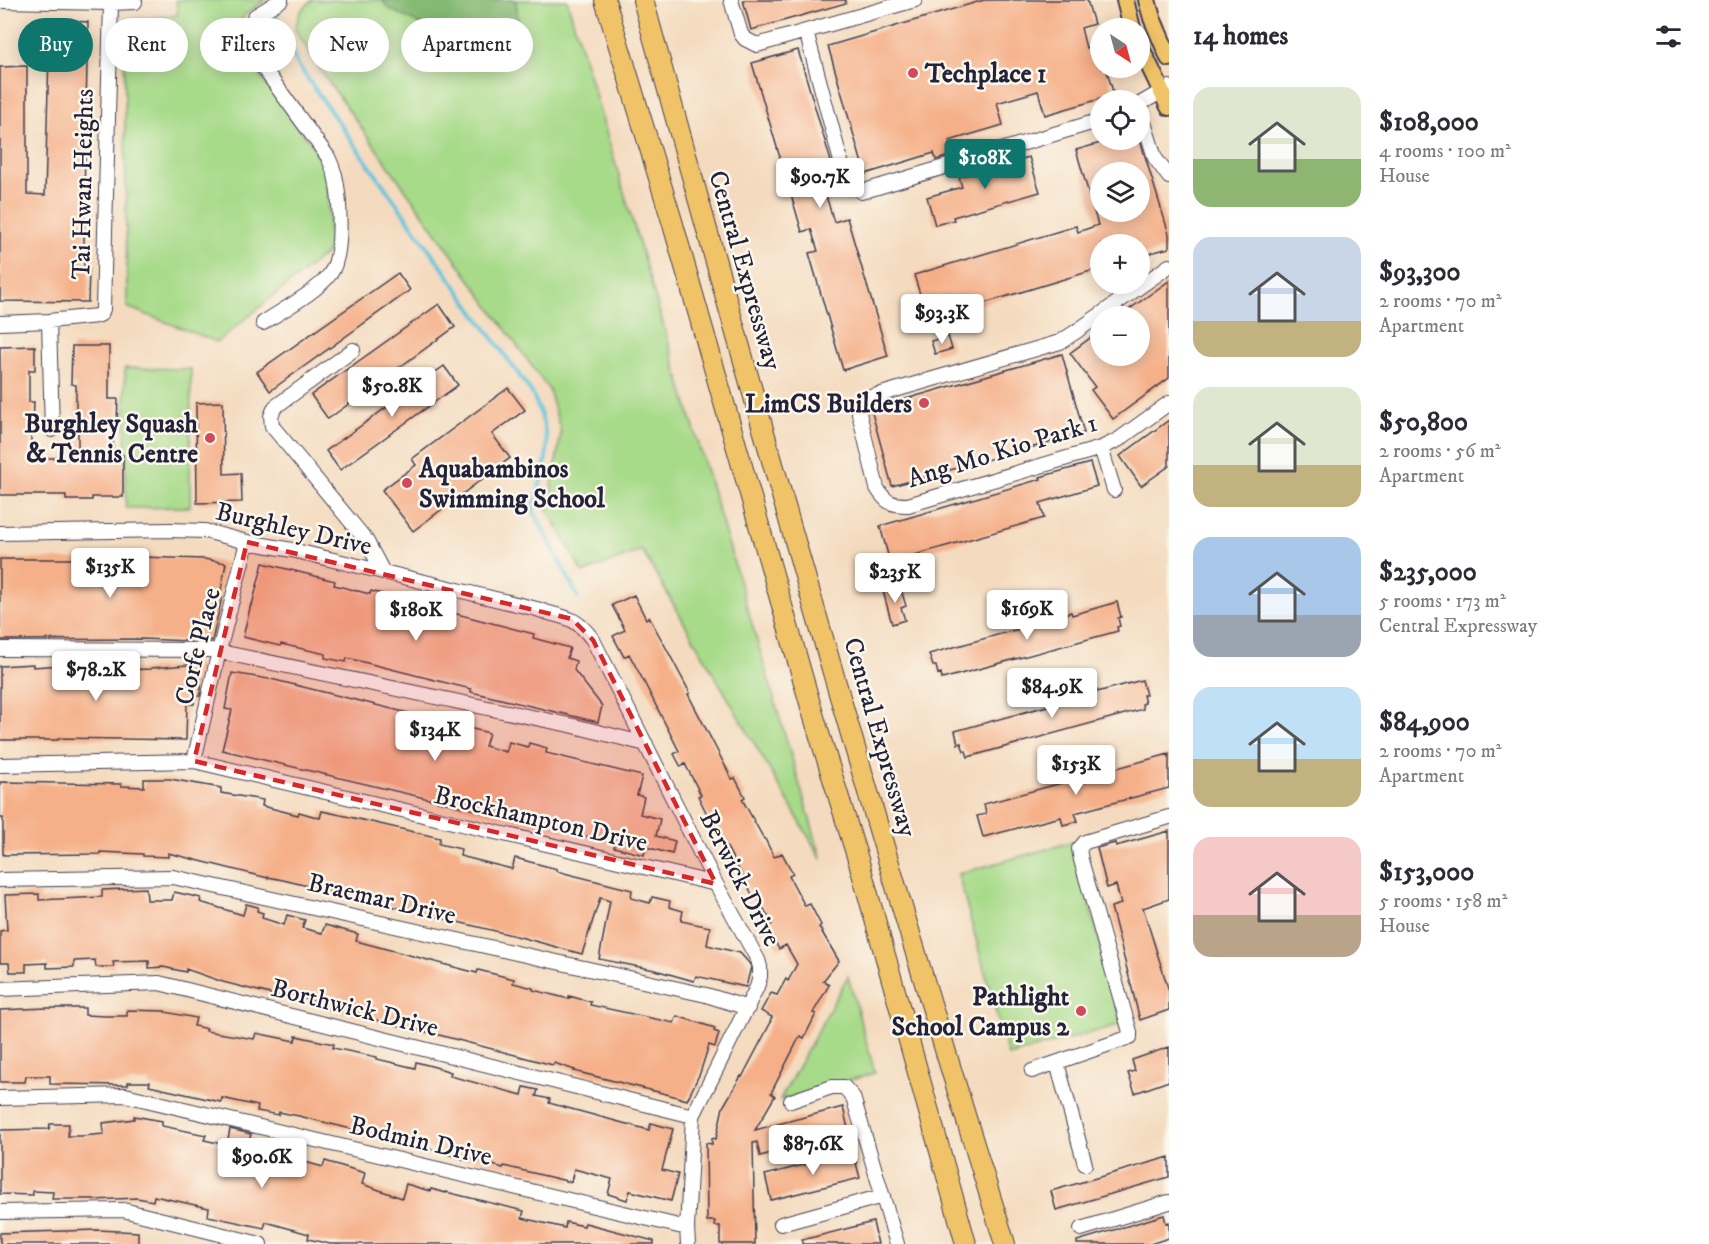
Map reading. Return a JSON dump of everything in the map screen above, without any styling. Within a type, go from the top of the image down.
[{"type":"highway","points":[[604,0],[672,221],[813,714],[860,866],[966,1244]]},
{"type":"highway","name":"Central Expressway","points":[[643,0],[736,337],[957,1089],[1005,1244]]},
{"type":"main road","points":[[1125,0],[1130,18]]},
{"type":"main road","points":[[1147,0],[1169,58]]},
{"type":"main road","points":[[1150,65],[1166,96]]},
{"type":"street","points":[[263,323],[320,285],[332,273],[339,250],[339,202],[334,173],[328,157],[259,62],[249,43],[250,26],[255,16],[280,0]]},
{"type":"street","points":[[731,0],[741,34],[757,45],[915,0]]},
{"type":"street","points":[[0,1],[135,2]]},
{"type":"street","name":"Tai Hwan Heights","points":[[0,323],[97,316],[103,309],[111,3]]},
{"type":"street","points":[[806,31],[844,173],[861,192],[1090,123]]},
{"type":"street","points":[[1150,101],[1166,96]]},
{"type":"street","points":[[1150,142],[1155,158],[1169,177]]},
{"type":"street","name":"Ang Mo Kio Park 1","points":[[1169,266],[1060,342],[871,397],[863,403],[859,413],[877,488],[883,499],[894,505],[908,505],[1101,447],[1118,440],[1169,403]]},
{"type":"street","points":[[49,321],[52,430]]},
{"type":"street","points":[[353,350],[275,407],[271,416],[272,426],[366,540],[383,572]]},
{"type":"street","points":[[1101,447],[1114,490]]},
{"type":"street","name":"Burghley Drive","points":[[0,533],[205,531],[292,550],[572,619]]},
{"type":"street","name":"Corfe Place","points":[[194,761],[219,651],[248,542]]},
{"type":"street","name":"Berwick Drive","points":[[572,619],[583,627],[593,640],[760,967],[760,977],[748,1008],[693,1116],[688,1244]]},
{"type":"street","points":[[0,649],[163,648],[219,651],[574,726],[646,744]]},
{"type":"street","name":"Brockhampton Drive","points":[[0,765],[194,761],[716,884]]},
{"type":"street","points":[[1032,1071],[1130,1037],[1079,849],[1085,842],[1169,817]]},
{"type":"street","name":"Braemar Drive","points":[[0,880],[173,876],[706,995],[748,1008]]},
{"type":"street","name":"Borthwick Drive","points":[[0,989],[159,983],[693,1116]]},
{"type":"street","points":[[1057,1062],[1085,1164]]},
{"type":"street","points":[[791,1101],[832,1087],[844,1087],[853,1097],[897,1244]]},
{"type":"street","name":"Bodmin Drive","points":[[0,1098],[124,1095],[687,1228]]},
{"type":"street","points":[[781,1224],[883,1196]]},
{"type":"street","points":[[1081,1229],[1169,1202]]},
{"type":"street","points":[[0,1212],[123,1210],[260,1244]]},
{"type":"highlighted area","points":[[247,542],[572,619],[593,640],[716,884],[194,761]]},
{"type":"green space","points":[[176,0],[266,0],[243,18],[200,18],[200,72],[257,72],[314,148],[324,164],[328,180],[329,251],[217,342],[127,307],[125,72],[188,72],[188,18],[146,18],[178,15]]},
{"type":"green space","points":[[312,0],[567,0],[822,860],[642,550],[583,573],[548,510],[561,432],[549,390],[321,72],[389,72],[389,18],[308,18],[308,50],[296,31],[300,12]]},
{"type":"green space","points":[[382,0],[516,0],[518,18],[407,18],[389,9]]},
{"type":"green space","points":[[125,368],[191,369],[190,507],[126,508]]},
{"type":"green space","points":[[1072,842],[1122,1024],[1008,1056],[958,874]]},
{"type":"green space","points":[[848,976],[875,1073],[780,1100]]},
{"type":"building","points":[[743,0],[846,0],[846,3],[751,30]]},
{"type":"building","points":[[984,0],[1087,0],[1092,18],[1090,18],[1090,25],[1081,28],[1086,48],[1090,47],[1090,78],[1109,78],[1113,90],[1090,90],[1090,102],[1045,115],[1038,91],[997,103],[1003,125],[949,141],[953,155],[936,160],[934,153],[865,174],[828,46]]},
{"type":"building","points":[[798,50],[838,185],[824,189],[834,222],[847,218],[888,356],[843,370],[809,253],[818,251],[811,229],[802,232],[752,63]]},
{"type":"building","points":[[18,66],[18,72],[27,72],[27,194],[45,195],[48,72],[87,72],[84,269],[89,269],[88,302],[0,301],[0,67]]},
{"type":"building","points":[[1090,146],[1090,150],[1143,150],[1147,162],[1090,162],[1090,198],[1076,150]]},
{"type":"building","points":[[1029,157],[1040,192],[953,217],[954,220],[935,225],[927,197],[962,187],[959,177]]},
{"type":"building","points":[[1150,172],[1169,234],[1169,248],[1150,253],[1150,234],[1090,234],[1090,271],[928,320],[914,275],[1076,226],[1078,232],[1098,225],[1097,222],[1150,222]]},
{"type":"building","points":[[398,273],[410,290],[270,391],[257,372]]},
{"type":"building","points":[[1169,281],[1169,378],[1113,419],[1091,390],[1095,387],[1070,353],[1090,338],[1090,366],[1150,366],[1150,306],[1134,306]]},
{"type":"building","points":[[439,304],[455,327],[328,419],[311,395]]},
{"type":"building","points":[[948,336],[952,349],[935,354],[931,341]]},
{"type":"building","points":[[35,346],[35,370],[29,370],[29,402],[34,402],[31,458],[78,458],[76,385],[71,384],[72,346],[109,346],[109,399],[118,399],[117,421],[113,421],[113,455],[123,455],[123,497],[66,500],[66,495],[0,495],[0,347]]},
{"type":"building","points":[[1062,354],[1084,433],[892,486],[871,409]]},
{"type":"building","points":[[444,366],[458,385],[340,470],[326,451]]},
{"type":"building","points":[[508,388],[525,410],[492,434],[510,458],[413,531],[382,490],[416,465],[412,459]]},
{"type":"building","name":"Burghley Squash & Tennis Centre","points":[[223,402],[224,474],[241,473],[242,502],[197,503],[196,403]]},
{"type":"building","points":[[1169,420],[1169,466],[1141,486],[1120,456]]},
{"type":"building","points":[[1090,463],[1097,486],[1040,503],[1044,518],[890,562],[880,526]]},
{"type":"building","points":[[140,557],[204,559],[226,563],[220,596],[222,597],[212,641],[190,637],[190,641],[0,640],[0,559]]},
{"type":"building","points":[[263,563],[335,581],[334,585],[370,594],[371,591],[419,604],[420,601],[450,609],[449,612],[534,634],[533,638],[570,648],[567,658],[576,661],[574,670],[602,706],[598,722],[471,692],[471,689],[347,658],[346,662],[325,658],[326,654],[243,637]]},
{"type":"building","points":[[900,586],[906,606],[901,608],[905,620],[892,624],[883,591]]},
{"type":"building","points":[[634,595],[646,619],[649,617],[664,644],[732,779],[735,778],[745,797],[742,799],[774,857],[782,853],[793,874],[789,876],[805,906],[810,904],[821,925],[819,927],[839,961],[823,981],[829,985],[813,1013],[816,1014],[804,1038],[800,1036],[771,1093],[775,1096],[755,1130],[843,1107],[849,1133],[760,1156],[757,1142],[753,1143],[755,1244],[720,1244],[720,1226],[715,1226],[715,1221],[707,1221],[706,1143],[712,1144],[712,1138],[716,1139],[723,1107],[771,1022],[772,1017],[761,1011],[771,993],[777,995],[786,979],[788,981],[797,964],[786,945],[779,949],[767,928],[772,924],[756,894],[753,896],[708,816],[698,796],[701,795],[685,764],[681,767],[674,754],[679,751],[629,654],[624,657],[613,636],[625,630],[612,605]]},
{"type":"building","points":[[1117,602],[1121,617],[1118,618],[1120,626],[1117,627],[1118,631],[942,679],[941,673],[938,674],[936,666],[933,666],[929,654],[1062,617],[1061,615],[1071,612],[1072,615]]},
{"type":"building","points":[[33,664],[33,667],[120,664],[120,670],[200,664],[200,696],[194,696],[194,704],[187,704],[186,740],[58,738],[58,740],[0,740],[0,666]]},
{"type":"building","points":[[232,673],[275,680],[489,733],[485,746],[506,752],[509,742],[528,747],[529,743],[547,748],[546,753],[642,776],[637,795],[644,797],[640,814],[660,819],[656,836],[675,841],[672,854],[646,847],[644,855],[614,847],[615,843],[222,750],[232,710],[225,709]]},
{"type":"building","points":[[1142,680],[1146,695],[1143,695],[1145,703],[1142,704],[1143,709],[968,757],[961,743],[958,744],[955,731],[1088,695],[1087,692],[1097,690],[1097,692]]},
{"type":"building","points":[[1169,754],[1169,788],[1075,813],[1078,821],[1063,825],[1061,817],[983,837],[977,816],[986,814],[984,804]]},
{"type":"building","points":[[144,779],[170,779],[221,788],[221,793],[263,800],[262,806],[298,815],[299,812],[320,818],[322,811],[341,815],[440,838],[439,844],[461,849],[460,856],[512,869],[515,858],[632,890],[631,898],[650,903],[652,897],[670,901],[669,907],[683,911],[681,921],[710,927],[707,945],[740,953],[749,963],[751,967],[746,987],[696,976],[694,981],[655,970],[599,959],[610,901],[600,898],[582,954],[520,937],[168,853],[168,857],[100,852],[100,854],[3,855],[0,782],[121,784],[121,786],[144,787]]},
{"type":"building","points":[[1169,831],[1169,899],[1143,908],[1169,991],[1169,1010],[1140,1020],[1111,907],[1121,904],[1116,885],[1107,888],[1097,848],[1115,843],[1116,846]]},
{"type":"building","points":[[146,888],[147,900],[172,900],[174,892],[201,898],[200,902],[243,915],[246,904],[258,907],[257,911],[263,913],[262,918],[284,925],[287,915],[305,920],[302,928],[322,933],[325,925],[358,934],[356,941],[477,973],[478,970],[514,979],[513,983],[533,988],[533,990],[569,999],[569,996],[591,1002],[590,1005],[674,1023],[677,1016],[715,1028],[714,1031],[719,1033],[715,1047],[709,1045],[700,1073],[687,1100],[574,1071],[554,1063],[553,1065],[325,1008],[325,1005],[283,992],[282,997],[223,982],[186,969],[186,972],[163,967],[149,968],[149,961],[113,962],[114,967],[96,967],[95,960],[74,961],[74,967],[47,968],[47,963],[26,964],[26,972],[10,972],[9,963],[0,963],[0,931],[7,930],[5,895],[39,894],[39,900],[102,897],[102,890]]},
{"type":"building","points":[[85,1008],[85,1015],[105,1016],[127,1016],[127,1010],[165,1011],[196,1018],[194,1026],[207,1029],[206,1031],[254,1039],[256,1033],[295,1041],[296,1036],[334,1044],[333,1048],[415,1068],[416,1062],[451,1072],[450,1076],[522,1095],[524,1087],[538,1090],[536,1096],[550,1099],[549,1103],[649,1130],[651,1123],[673,1129],[662,1170],[678,1174],[671,1201],[630,1191],[627,1200],[608,1194],[612,1179],[574,1169],[571,1182],[504,1166],[503,1168],[469,1158],[469,1161],[435,1150],[299,1116],[257,1111],[258,1106],[222,1098],[221,1102],[149,1086],[150,1082],[128,1082],[128,1085],[50,1084],[50,1076],[26,1076],[25,1082],[0,1082],[0,1010]]},
{"type":"building","points":[[1169,1047],[1169,1081],[1135,1093],[1128,1073],[1135,1071],[1132,1060]]},
{"type":"building","points":[[134,1116],[162,1121],[162,1126],[206,1135],[204,1140],[227,1145],[230,1129],[251,1134],[248,1146],[323,1167],[325,1161],[365,1173],[362,1184],[402,1198],[406,1184],[524,1211],[522,1218],[565,1228],[566,1222],[584,1226],[585,1223],[654,1241],[654,1244],[330,1244],[308,1239],[309,1234],[266,1222],[264,1228],[208,1216],[209,1208],[154,1196],[153,1201],[137,1198],[52,1199],[53,1192],[33,1191],[33,1195],[0,1194],[0,1130],[49,1129],[50,1124],[69,1124],[68,1136],[104,1134],[103,1123],[134,1119]]},
{"type":"building","points":[[853,1152],[860,1178],[771,1200],[765,1175]]},
{"type":"building","points":[[1169,1157],[1169,1177],[1056,1210],[1051,1191]]},
{"type":"building","points":[[1164,1215],[1166,1223],[1169,1222],[1169,1238],[1150,1244],[1077,1244],[1077,1241]]},
{"type":"building","points":[[873,1222],[878,1244],[802,1244],[802,1240]]},
{"type":"building","points":[[98,1230],[138,1232],[138,1244],[0,1244],[0,1233]]},
{"type":"waterway","points":[[273,9],[297,63],[532,393],[546,434],[547,449],[533,510],[578,597]]},
{"type":"place","name":"Techplace 1","points":[[913,73]]},
{"type":"place","name":"LimCS Builders","points":[[924,403]]},
{"type":"place","name":"Burghley Squash & Tennis Centre","points":[[210,438]]},
{"type":"place","name":"Aquabambinos Swimming School","points":[[407,483]]},
{"type":"place","name":"Pathlight School Campus 2","points":[[1081,1011]]}]
